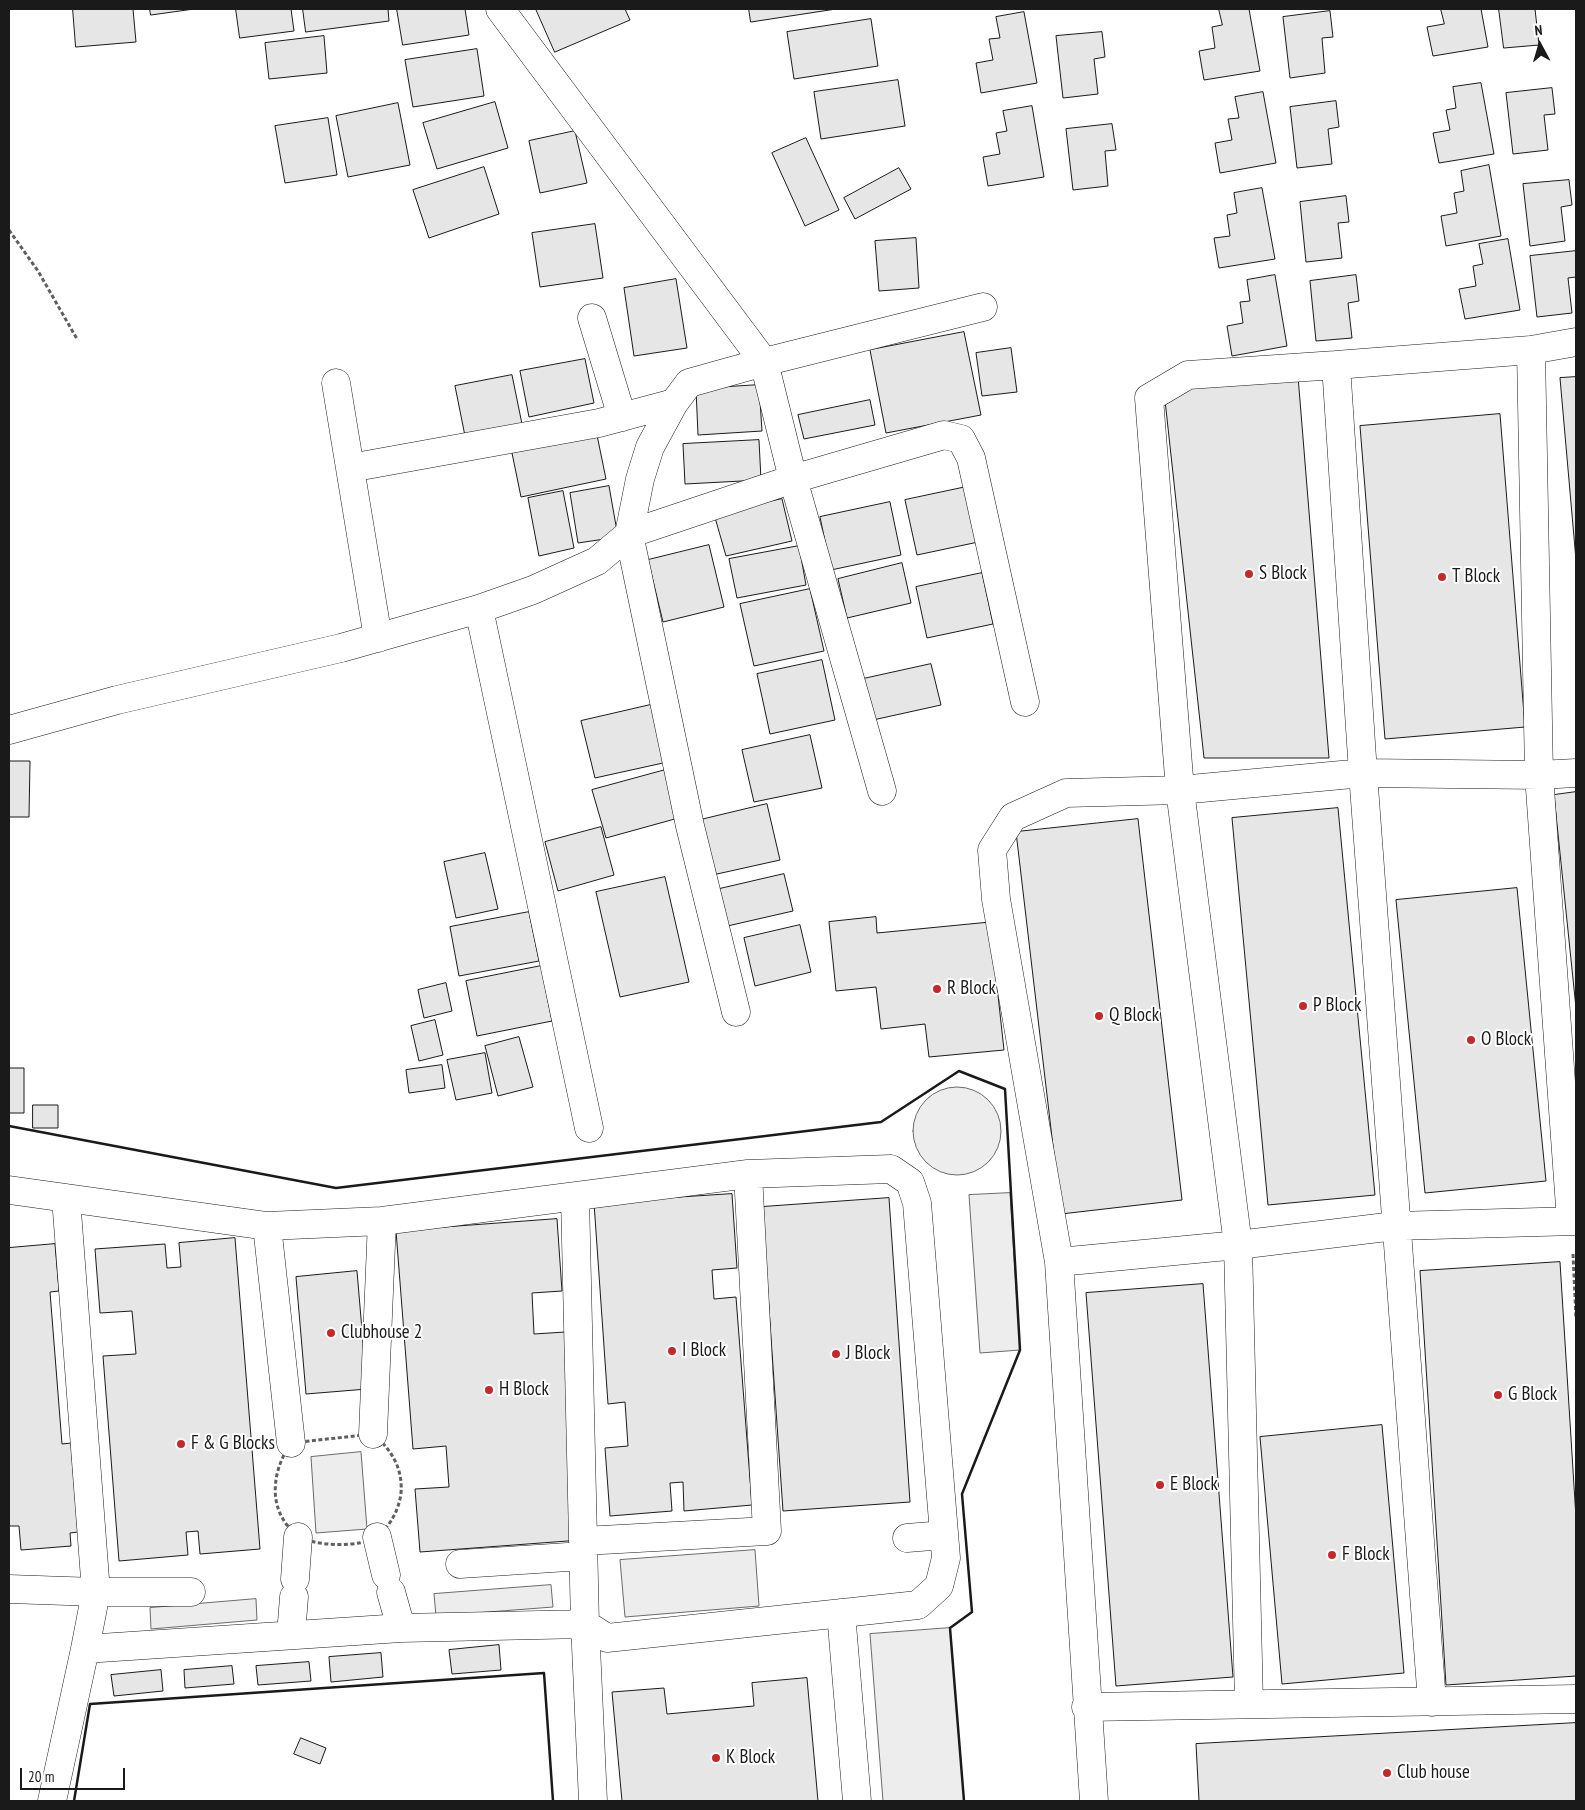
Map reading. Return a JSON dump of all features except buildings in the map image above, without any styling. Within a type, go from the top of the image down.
[{"type":"street","points":[[500,9],[764,362],[793,479],[882,791]]},
{"type":"street","points":[[736,1012],[690,826],[629,534],[640,479],[650,447],[674,402],[689,383],[764,362],[983,307]]},
{"type":"street","points":[[592,318],[622,417]]},
{"type":"street","points":[[1249,1703],[1238,1245],[1180,790],[1149,398],[1188,375],[1531,350],[1576,342]]},
{"type":"street","points":[[1059,1262],[1238,1245],[1396,1226],[1573,1221],[1539,775],[1531,350]]},
{"type":"street","points":[[1336,365],[1363,773],[1432,1702]]},
{"type":"street","points":[[336,383],[378,638]]},
{"type":"street","points":[[350,468],[622,417],[674,402]]},
{"type":"street","points":[[9,730],[117,700],[271,666],[480,609],[533,590],[597,561],[629,534],[793,479],[944,435],[961,439],[971,458],[1025,702]]},
{"type":"street","points":[[480,609],[589,1128]]},
{"type":"street","points":[[1094,1801],[1086,1707],[1059,1262],[996,899],[992,850],[1013,817],[1066,794],[1180,790],[1363,773],[1539,775],[1576,773]]},
{"type":"street","points":[[9,1190],[267,1226],[382,1221],[748,1174],[891,1169],[910,1182],[917,1203],[946,1558],[939,1586],[918,1606],[607,1638],[585,1624],[401,1628],[85,1649]]},
{"type":"street","points":[[460,1564],[583,1548],[767,1531],[748,1174]]},
{"type":"street","points":[[575,1197],[585,1624],[593,1801]]},
{"type":"street","points":[[52,1801],[96,1592],[66,1198]]},
{"type":"street","points":[[373,1434],[382,1221]]},
{"type":"street","points":[[267,1226],[291,1443]]},
{"type":"street","points":[[907,1538],[944,1534]]},
{"type":"street","points":[[291,1635],[298,1536]]},
{"type":"street","points":[[377,1537],[401,1628]]},
{"type":"street","points":[[9,1589],[96,1592],[191,1592]]},
{"type":"street","points":[[841,1613],[857,1801]]},
{"type":"street","points":[[1086,1707],[1576,1699]]},
{"type":"path","points":[[9,230],[38,271],[77,339]]},
{"type":"path","points":[[1573,1221],[1576,1319]]},
{"type":"path","points":[[373,1434],[390,1451],[398,1464],[402,1485],[399,1503],[389,1524],[377,1537],[361,1542],[323,1545],[298,1536],[285,1522],[276,1502],[275,1478],[282,1457],[291,1443],[373,1434]]},
{"type":"shaded area","points":[[957,1087],[974,1091],[988,1100],[997,1114],[1001,1131],[997,1148],[988,1162],[974,1171],[957,1175],[940,1171],[926,1162],[917,1148],[913,1131],[917,1114],[926,1100],[940,1091]]},
{"type":"shaded area","points":[[1010,1193],[1020,1350],[980,1353],[969,1195]]},
{"type":"shaded area","points":[[361,1452],[367,1529],[316,1533],[311,1457]]},
{"type":"shaded area","points":[[755,1550],[759,1606],[625,1617],[620,1560]]},
{"type":"shaded area","points":[[551,1585],[553,1607],[436,1616],[434,1594]]},
{"type":"shaded area","points":[[256,1599],[257,1620],[151,1629],[150,1608]]},
{"type":"shaded area","points":[[950,1628],[964,1801],[883,1801],[870,1634]]},
{"type":"wall","points":[[9,1126],[336,1188],[881,1122],[959,1071],[1005,1089],[1020,1350],[962,1494],[972,1612],[950,1628],[964,1801]]},
{"type":"wall","points":[[74,1801],[90,1704],[544,1673],[553,1801]]},
{"type":"place","name":"S Block","points":[[1249,574]]},
{"type":"place","name":"T Block","points":[[1442,577]]},
{"type":"place","name":"R Block","points":[[937,989]]},
{"type":"place","name":"P Block","points":[[1303,1006]]},
{"type":"place","name":"Q Block","points":[[1099,1016]]},
{"type":"place","name":"O Block","points":[[1471,1040]]},
{"type":"place","name":"Clubhouse 2","points":[[331,1333]]},
{"type":"place","name":"I Block","points":[[672,1351]]},
{"type":"place","name":"J Block","points":[[836,1354]]},
{"type":"place","name":"H Block","points":[[489,1390]]},
{"type":"place","name":"G Block","points":[[1498,1395]]},
{"type":"place","name":"F & G Blocks","points":[[181,1444]]},
{"type":"place","name":"E Block","points":[[1160,1485]]},
{"type":"place","name":"F Block","points":[[1332,1555]]},
{"type":"place","name":"K Block","points":[[716,1758]]},
{"type":"place","name":"Club house","points":[[1387,1773]]}]
